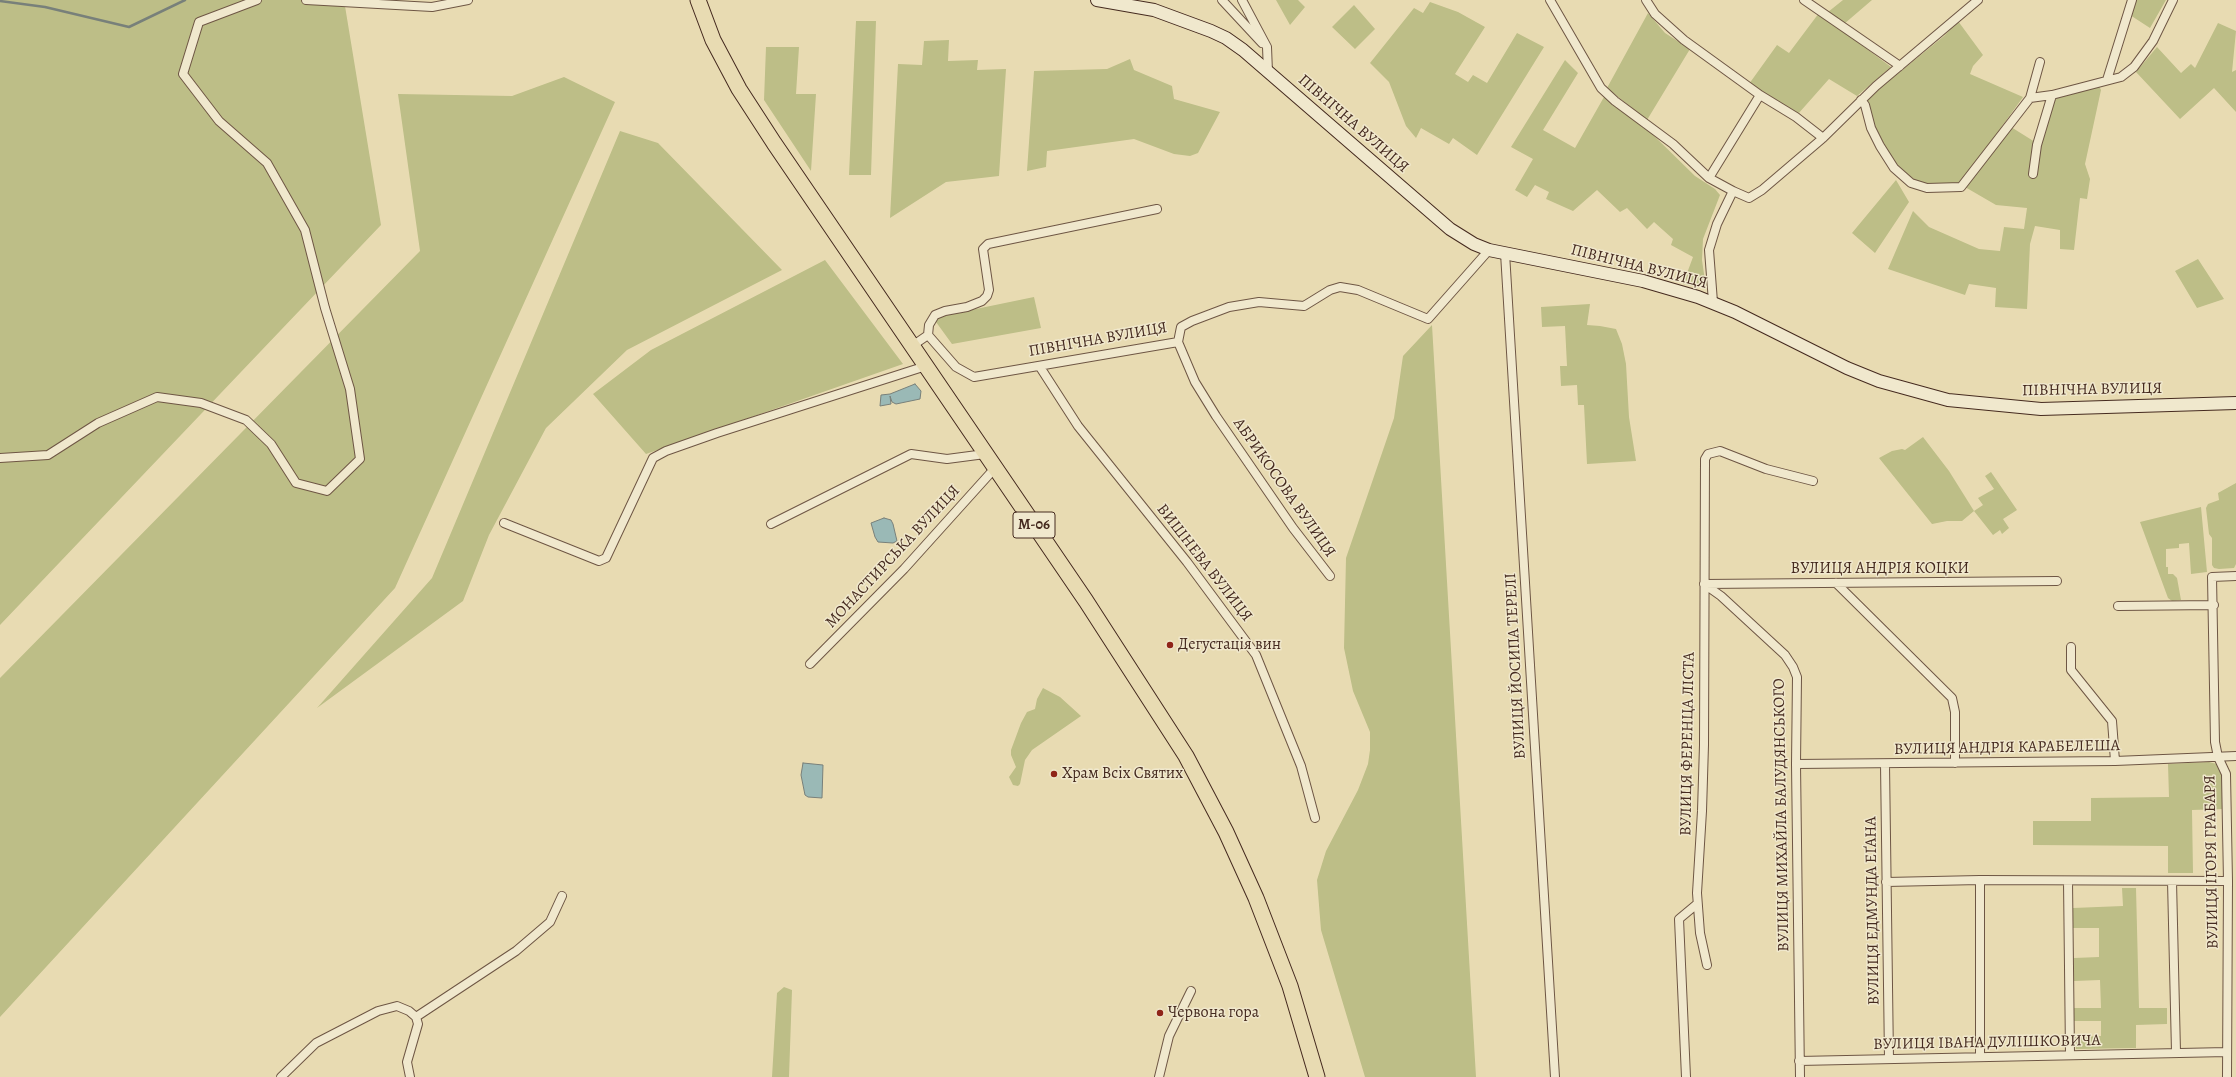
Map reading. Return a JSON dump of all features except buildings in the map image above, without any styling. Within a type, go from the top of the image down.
[{"type":"highway","name":"М-06","points":[[698,0],[713,40],[739,89],[831,229],[926,366],[1147,694],[1203,785],[1256,898],[1288,978],[1310,1048],[1317,1077]]},
{"type":"street","points":[[0,458],[48,455],[98,423],[157,397],[201,403],[246,420],[271,444],[296,483],[327,491],[360,459],[350,389],[325,308],[305,230],[267,163],[219,121],[183,74],[200,22],[257,0]]},
{"type":"street","points":[[306,0],[392,6],[432,7],[468,0]]},
{"type":"street","name":"ПІВНІЧНА ВУЛИЦЯ","points":[[1096,0],[1154,10],[1211,31],[1243,50],[1450,229],[1474,244],[1489,250],[1643,281],[1713,302],[1847,368],[1879,381],[1948,400],[2041,409],[2236,403]]},
{"type":"street","points":[[1222,0],[1267,47]]},
{"type":"street","points":[[1242,0],[1267,47],[1268,72]]},
{"type":"street","points":[[1542,0],[1550,2],[1601,88],[1615,101],[1673,144],[1709,178],[1749,198],[1762,190],[1823,138],[1861,100],[1978,0]]},
{"type":"street","points":[[1646,0],[1655,14],[1684,40],[1760,94],[1796,117],[1823,138]]},
{"type":"street","points":[[1804,0],[1900,66]]},
{"type":"street","points":[[2108,80],[2132,0]]},
{"type":"street","points":[[2030,98],[2052,95],[2121,77],[2134,67],[2153,41],[2173,0]]},
{"type":"street","points":[[1861,100],[1865,106],[1871,128],[1880,146],[1894,168],[1911,183],[1927,188],[1961,187],[2030,98],[2040,62]]},
{"type":"street","points":[[1709,178],[1760,94]]},
{"type":"street","points":[[2033,174],[2037,146],[2052,95]]},
{"type":"street","points":[[1713,302],[1709,250],[1718,224],[1733,191]]},
{"type":"street","points":[[912,346],[928,335],[932,319],[935,315],[946,311],[967,307],[982,301],[987,296],[989,290],[983,249],[988,244],[1157,209]]},
{"type":"street","points":[[1178,342],[1181,327],[1192,321],[1229,307],[1258,302],[1304,306],[1330,290],[1340,287],[1358,290],[1428,319],[1489,250]]},
{"type":"street","name":"ВУЛИЦЯ ЙОСИПА ТЕРЕЛІ","points":[[1505,253],[1555,1077]]},
{"type":"street","name":"ПІВНІЧНА ВУЛИЦЯ","points":[[928,335],[948,359],[967,375],[980,377],[1178,342],[1195,382],[1216,416]]},
{"type":"street","points":[[504,523],[599,561],[606,558],[653,458],[666,451],[717,433],[926,366]]},
{"type":"street","name":"ВИШНЕВА ВУЛИЦЯ","points":[[1040,367],[1078,426],[1187,562],[1256,655],[1301,766],[1315,818]]},
{"type":"street","name":"АБРИКОСОВА ВУЛИЦЯ","points":[[1216,416],[1293,528],[1330,576]]},
{"type":"street","name":"ВУЛИЦЯ ФЕРЕНЦА ЛІСТА","points":[[1707,965],[1694,907],[1702,811],[1704,465],[1708,454],[1720,451],[1766,469],[1813,481]]},
{"type":"street","name":"МОНАСТИРСЬКА ВУЛИЦЯ","points":[[771,524],[912,454],[947,459],[985,454]]},
{"type":"street","name":"МОНАСТИРСЬКА ВУЛИЦЯ","points":[[810,664],[896,578],[995,468]]},
{"type":"street","name":"ВУЛИЦЯ ІГОРЯ ГРАБАРЯ","points":[[2227,1077],[2228,881],[2226,774],[2218,757],[2215,742],[2214,605],[2212,577],[2236,576]]},
{"type":"street","name":"ВУЛИЦЯ АНДРІЯ КОЦКИ","points":[[1704,584],[2057,582]]},
{"type":"street","points":[[1836,583],[1952,698],[1955,712],[1956,763]]},
{"type":"street","name":"ВУЛИЦЯ МИХАЙЛА БАЛУДЯНСЬКОГО","points":[[1704,584],[1721,596],[1785,655],[1793,667],[1797,677],[1796,764],[1800,1077]]},
{"type":"street","points":[[2118,606],[2214,605]]},
{"type":"street","points":[[2071,647],[2071,670],[2112,721],[2115,761]]},
{"type":"street","name":"ВУЛИЦЯ АНДРІЯ КАРАБЕЛЕША","points":[[1796,764],[2115,761],[2236,756]]},
{"type":"street","name":"ВУЛИЦЯ ЕДМУНДА ЕҐАНА","points":[[1885,764],[1889,1059]]},
{"type":"street","points":[[1886,882],[1980,880],[2228,881]]},
{"type":"street","points":[[1980,880],[1980,1057]]},
{"type":"street","points":[[2068,881],[2070,1054]]},
{"type":"street","points":[[2172,881],[2176,1052],[2227,1052]]},
{"type":"street","points":[[416,1017],[516,951],[550,922],[562,896]]},
{"type":"street","points":[[1686,1077],[1679,919],[1694,907]]},
{"type":"street","points":[[1159,1077],[1169,1036],[1191,991]]},
{"type":"street","points":[[281,1077],[316,1043],[378,1011],[397,1006],[409,1011],[416,1017],[418,1024],[407,1062],[410,1077]]},
{"type":"street","name":"ВУЛИЦЯ ІВАНА ДУЛІШКОВИЧА","points":[[1799,1061],[2176,1052]]},
{"type":"green space","points":[[0,0],[344,0],[381,225],[0,625]]},
{"type":"green space","points":[[1276,0],[1298,0],[1305,7],[1290,25]]},
{"type":"green space","points":[[1843,0],[1872,0],[1844,24],[1828,12]]},
{"type":"green space","points":[[2135,0],[2166,0],[2150,28],[2130,15]]},
{"type":"green space","points":[[1430,2],[1458,12],[1485,27],[1455,74],[1468,82],[1473,75],[1487,83],[1517,33],[1544,47],[1477,155],[1453,138],[1449,144],[1421,128],[1416,138],[1406,126],[1389,82],[1370,63],[1414,8],[1423,13]]},
{"type":"green space","points":[[1354,5],[1375,29],[1355,49],[1332,27]]},
{"type":"green space","points":[[1648,13],[1665,33],[1690,49],[1647,120],[1607,88]]},
{"type":"green space","points":[[1819,13],[1891,67],[1857,96],[1829,79],[1798,114],[1749,84],[1777,45],[1789,53]]},
{"type":"green space","points":[[856,21],[876,21],[871,175],[849,175]]},
{"type":"green space","points":[[1958,21],[1983,55],[1973,66],[1970,74],[2023,97],[1980,157],[1958,183],[1928,185],[1912,180],[1897,166],[1878,138],[1867,99],[1944,36]]},
{"type":"green space","points":[[2218,23],[2236,31],[2232,72],[2236,70],[2236,112],[2214,88],[2180,119],[2136,72],[2157,47],[2181,73],[2191,64],[2195,68]]},
{"type":"green space","points":[[949,40],[948,61],[978,60],[977,70],[1006,69],[999,176],[946,182],[890,218],[898,64],[922,65],[924,41]]},
{"type":"green space","points":[[766,47],[799,47],[796,94],[816,94],[811,171],[764,100]]},
{"type":"green space","points":[[1130,59],[1134,70],[1172,86],[1174,99],[1220,112],[1198,153],[1190,156],[1174,154],[1134,139],[1047,151],[1046,167],[1027,171],[1034,71],[1107,69]]},
{"type":"green space","points":[[1565,60],[1578,73],[1543,130],[1575,148],[1604,97],[1645,127],[1695,176],[1715,189],[1720,195],[1703,239],[1702,260],[1705,281],[1703,287],[1683,284],[1693,257],[1671,245],[1673,239],[1654,222],[1647,229],[1627,208],[1620,212],[1597,190],[1573,211],[1546,199],[1549,192],[1535,185],[1527,197],[1515,190],[1533,159],[1511,147]]},
{"type":"green space","points":[[564,77],[615,102],[395,588],[0,1017],[0,678],[420,251],[398,94],[512,96]]},
{"type":"green space","points":[[2099,86],[2101,90],[2085,164],[2090,179],[2087,199],[2080,198],[2074,250],[2060,249],[2060,230],[2035,226],[2030,244],[2027,309],[1995,307],[1996,288],[1969,284],[1965,295],[1888,269],[1913,211],[1929,227],[1979,249],[2000,251],[2004,227],[2024,229],[2027,208],[1996,205],[1965,187],[2011,127],[2035,142],[2038,148],[2053,98]]},
{"type":"green space","points":[[620,131],[658,143],[782,270],[627,350],[546,428],[489,535],[463,601],[317,708],[432,578]]},
{"type":"green space","points":[[1896,180],[1909,202],[1875,253],[1852,233]]},
{"type":"green space","points":[[2198,259],[2224,299],[2197,308],[2175,271]]},
{"type":"green space","points":[[825,260],[903,364],[646,454],[593,394],[651,350]]},
{"type":"green space","points":[[1034,297],[1041,328],[952,344],[936,322],[937,317]]},
{"type":"green space","points":[[1590,304],[1587,325],[1616,329],[1622,344],[1626,364],[1629,417],[1636,461],[1587,464],[1584,405],[1578,405],[1577,385],[1561,386],[1560,366],[1567,366],[1565,326],[1542,327],[1541,307]]},
{"type":"green space","points":[[1432,325],[1476,1077],[1365,1077],[1321,930],[1317,880],[1326,851],[1358,790],[1368,764],[1370,750],[1370,732],[1353,691],[1344,648],[1346,558],[1394,418],[1403,356]]},
{"type":"green space","points":[[1923,437],[1949,471],[1974,511],[1962,521],[1947,521],[1932,524],[1879,458],[1892,451],[1902,449],[1905,450]]},
{"type":"green space","points":[[1991,472],[2017,510],[2003,519],[2009,528],[2002,534],[2000,530],[1993,535],[1974,511],[1983,505],[1978,498],[1994,489],[1985,476]]},
{"type":"green space","points":[[2236,483],[2236,564],[2234,568],[2214,568],[2212,565],[2212,538],[2209,534],[2206,508],[2208,504],[2219,500],[2218,493]]},
{"type":"green space","points":[[2201,507],[2207,572],[2191,574],[2189,543],[2179,544],[2179,548],[2166,549],[2166,567],[2168,567],[2168,574],[2173,574],[2177,578],[2181,600],[2172,601],[2168,598],[2140,522]]},
{"type":"green space","points":[[1043,688],[1060,697],[1081,716],[1032,750],[1025,760],[1020,784],[1018,786],[1013,785],[1009,777],[1016,767],[1011,755],[1011,750],[1021,723],[1027,712],[1035,709],[1037,699]]},
{"type":"green space","points":[[2209,762],[2217,764],[2222,772],[2223,809],[2192,810],[2193,873],[2168,873],[2168,846],[2033,845],[2033,821],[2091,821],[2091,798],[2169,797],[2168,764]]},
{"type":"green space","points":[[2122,888],[2136,888],[2139,1008],[2167,1008],[2167,1024],[2136,1025],[2136,1048],[2076,1049],[2075,1037],[2101,1036],[2101,1021],[2074,1021],[2073,1008],[2101,1008],[2100,980],[2074,981],[2074,958],[2099,957],[2099,928],[2073,928],[2073,908],[2123,906]]},
{"type":"green space","points":[[784,987],[792,990],[789,1077],[772,1077],[777,993]]},
{"type":"water","points":[[915,384],[921,391],[920,399],[896,404],[892,402],[890,396],[891,404],[880,406],[881,395],[890,394]]},
{"type":"water","points":[[884,518],[891,520],[893,524],[897,541],[893,543],[878,542],[875,537],[871,523]]},
{"type":"water","points":[[803,763],[823,765],[822,798],[808,797],[805,795],[801,775]]},
{"type":"waterway","points":[[0,1],[45,7],[129,27],[185,0]]},
{"type":"place","name":"Дегустація вин","points":[[1170,645]]},
{"type":"place","name":"Храм Всіх Святих","points":[[1054,774]]},
{"type":"place","name":"Червона гора","points":[[1160,1013]]}]
